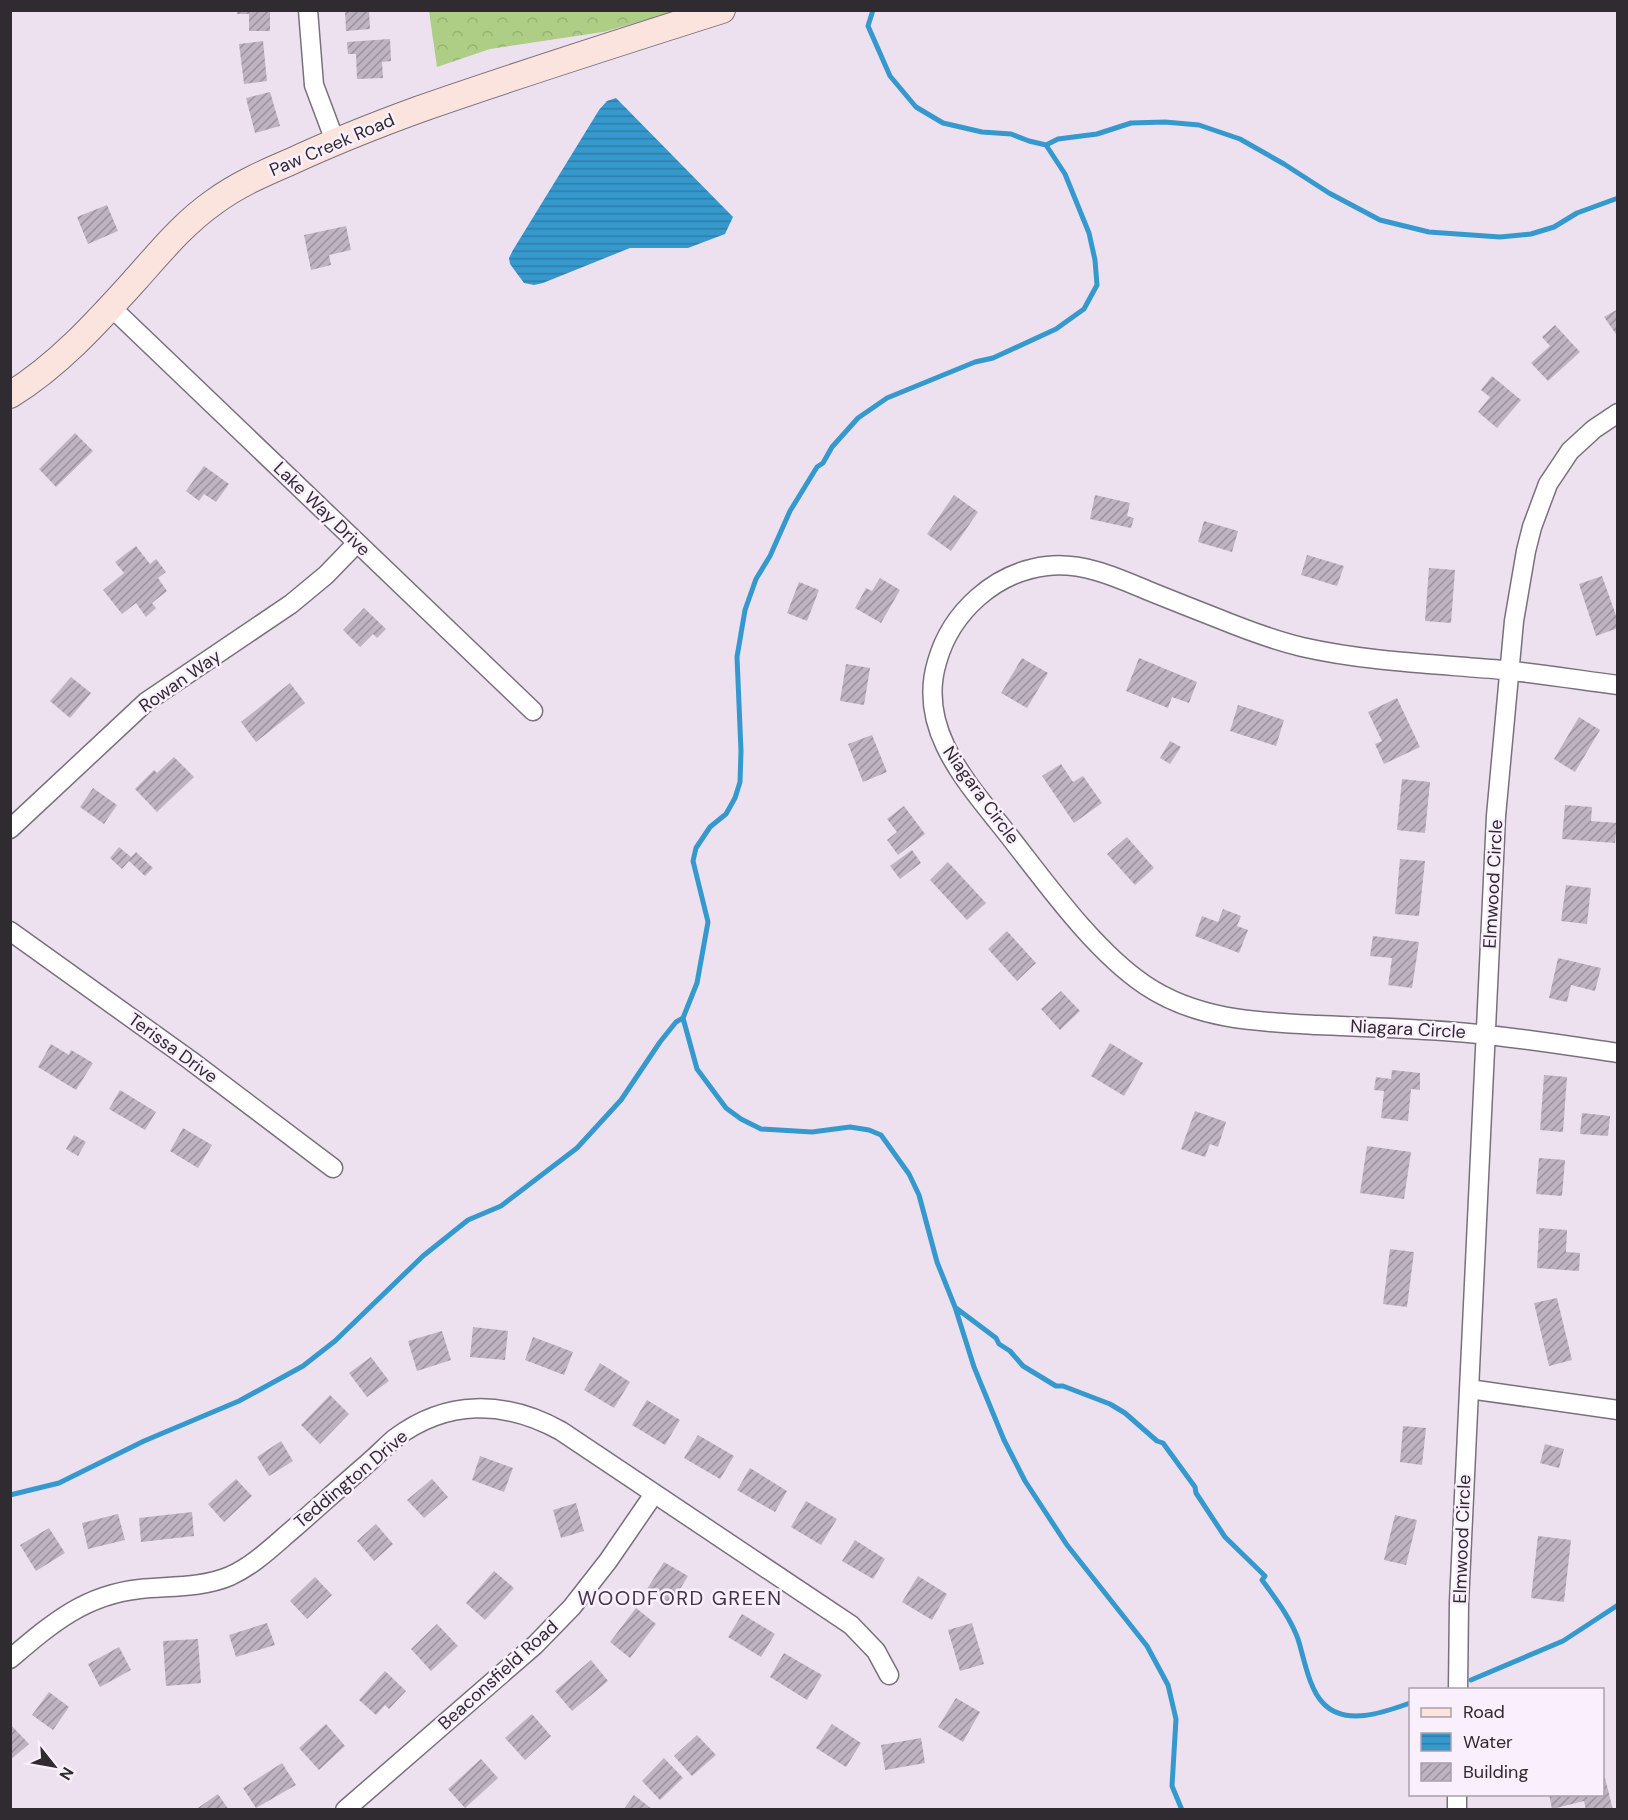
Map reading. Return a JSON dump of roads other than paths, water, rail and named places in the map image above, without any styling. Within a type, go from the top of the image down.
[{"type":"street","points":[[308,10],[314,84],[335,141]]},
{"type":"street","name":"Paw Creek Road","points":[[10,395],[56,360],[111,307],[197,214],[215,201],[270,171],[335,141],[479,88],[722,10]]},
{"type":"street","name":"Lake Way Drive","points":[[111,307],[533,711]]},
{"type":"street","name":"Elmwood Circle","points":[[1458,1688],[1459,1602],[1496,816],[1514,621],[1526,551],[1548,484],[1570,451],[1594,429],[1617,413]]},
{"type":"street","name":"Rowan Way","points":[[10,829],[146,702],[291,604],[326,575],[357,543]]},
{"type":"street","name":"Niagara Circle","points":[[1617,685],[1508,671],[1367,658],[1301,646],[1240,628],[1100,571],[1072,566],[1048,566],[1010,576],[990,586],[961,614],[944,643],[935,665],[932,689],[936,725],[940,736],[950,758],[975,793],[1084,928],[1111,957],[1156,992],[1186,1006],[1217,1016],[1257,1022],[1485,1034],[1617,1053]]},
{"type":"street","name":"Terissa Drive","points":[[10,931],[190,1060],[333,1168]]},
{"type":"street","points":[[1469,1389],[1617,1410]]},
{"type":"street","name":"Teddington Drive","points":[[10,1659],[51,1624],[87,1602],[114,1593],[204,1584],[229,1576],[263,1555],[395,1439],[430,1419],[455,1410],[493,1408],[518,1412],[561,1431],[850,1625],[876,1652],[889,1676]]},
{"type":"street","name":"Beaconsfield Road","points":[[345,1809],[526,1652],[557,1622],[608,1562],[654,1494]]},
{"type":"water","points":[[616,98],[733,217],[725,234],[688,248],[630,248],[543,283],[534,285],[524,283],[510,264],[509,258],[599,110],[607,101]]},
{"type":"waterway","points":[[873,10],[868,26],[890,76],[916,107],[943,123],[982,132],[1011,134],[1046,145],[1058,139],[1097,134],[1131,123],[1165,122],[1199,125],[1240,139],[1329,193],[1380,220],[1429,232],[1500,237],[1531,234],[1554,227],[1577,213],[1618,198]]},
{"type":"waterway","points":[[1046,145],[1065,174],[1089,233],[1095,260],[1097,285],[1084,309],[1056,329],[993,358],[975,362],[887,398],[858,418],[832,447],[823,463],[817,467],[790,511],[770,556],[756,579],[745,610],[737,657],[740,782],[735,798],[726,814],[710,827],[696,848],[693,861],[708,922],[697,983],[683,1018],[697,1069],[726,1108],[741,1119],[761,1129],[812,1132],[850,1127],[869,1130],[881,1135],[909,1174],[919,1195],[937,1262],[955,1307],[974,1367],[1004,1440],[1025,1481],[1067,1545],[1147,1646],[1168,1685],[1176,1719],[1172,1786],[1182,1810]]},
{"type":"waterway","points":[[10,1495],[59,1483],[144,1441],[239,1401],[303,1366],[335,1341],[423,1256],[468,1220],[501,1206],[577,1148],[621,1100],[660,1042],[676,1022],[683,1018]]},
{"type":"waterway","points":[[956,1308],[996,1338],[999,1344],[1010,1351],[1023,1366],[1056,1386],[1063,1386],[1110,1404],[1125,1413],[1157,1441],[1163,1443],[1195,1487],[1196,1493],[1225,1537],[1265,1576],[1262,1580],[1291,1623],[1314,1690],[1323,1703],[1332,1710],[1354,1716],[1377,1713],[1409,1703]]},
{"type":"waterway","points":[[1471,1680],[1563,1641],[1618,1605]]},
{"type":"district","name":"WOODFORD GREEN","points":[[680,1598]]}]
